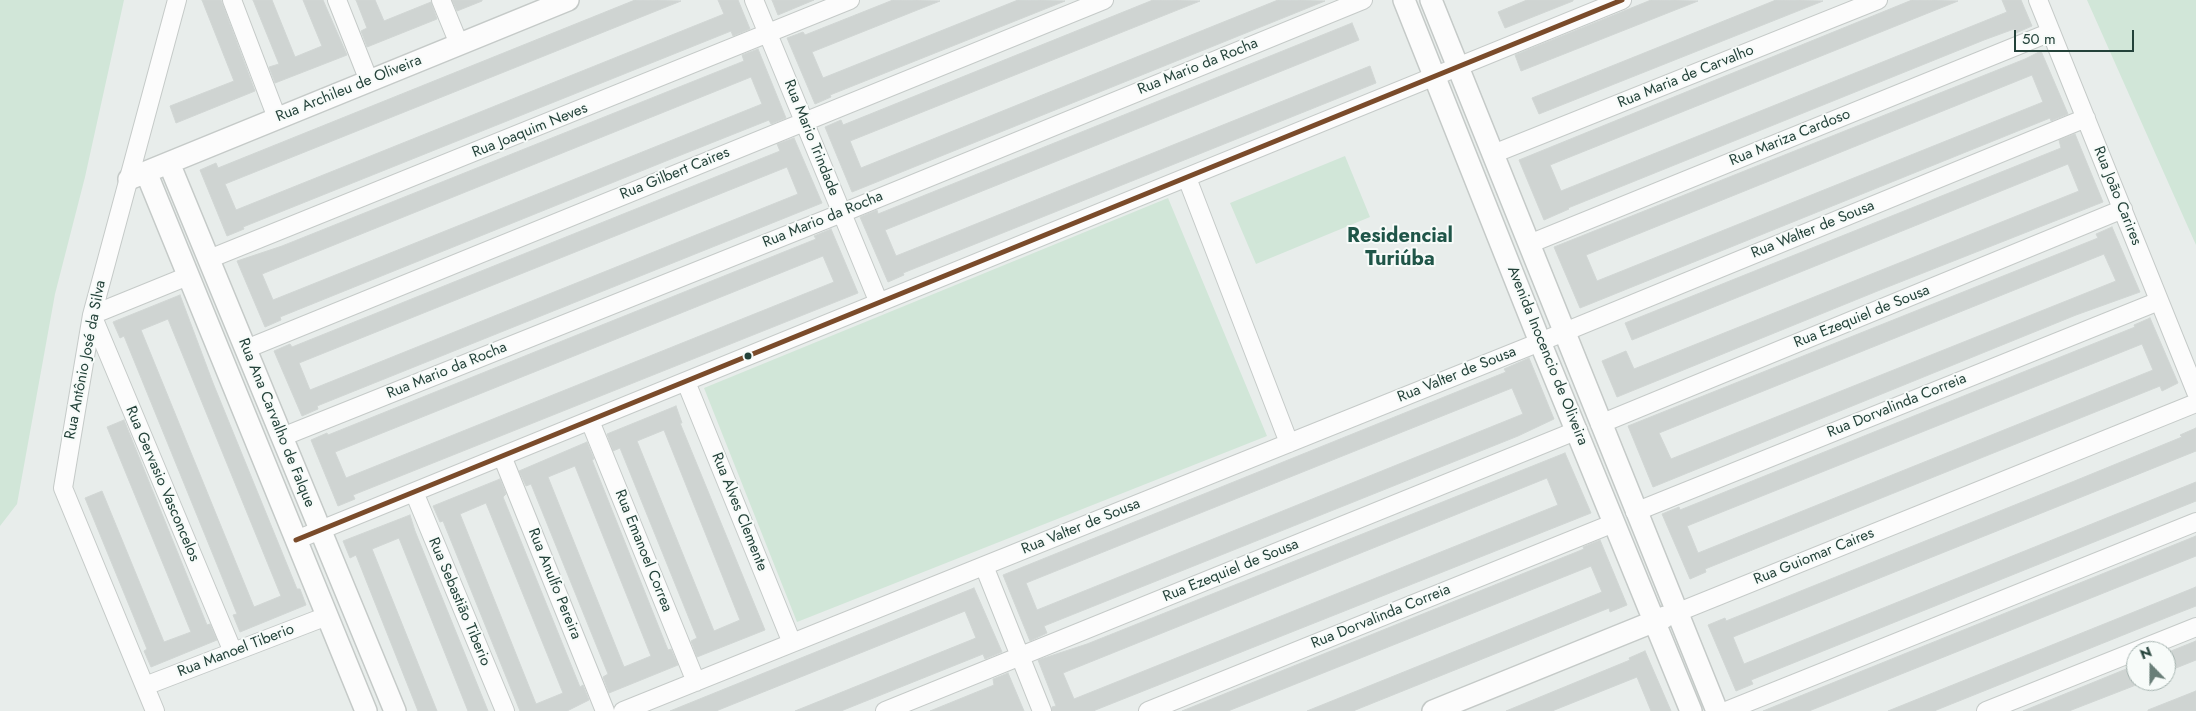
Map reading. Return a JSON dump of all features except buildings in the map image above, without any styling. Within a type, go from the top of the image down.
[{"type":"street","name":"Rua Antônio José da Silva","points":[[155,711],[63,488],[92,315],[137,176],[176,0]]},
{"type":"street","points":[[232,0],[277,118]]},
{"type":"street","points":[[337,0],[369,81]]},
{"type":"street","points":[[441,0],[459,44]]},
{"type":"street","name":"Rua Archileu de Oliveira","points":[[137,176],[459,44],[547,4],[568,0]]},
{"type":"street","name":"Rua Mario Trindade","points":[[754,0],[879,304]]},
{"type":"street","name":"Rua Joaquim Neves","points":[[209,259],[850,0]]},
{"type":"street","name":"Rua Gilbert Caires","points":[[246,349],[1104,0]]},
{"type":"street","name":"Rua Mario da Rocha","points":[[282,437],[842,213],[1362,0]]},
{"type":"street","name":"Avenida Inocencio de Oliveira","points":[[1404,0],[1540,342],[1578,430],[1653,622],[1691,711]]},
{"type":"street","name":"Avenida Inocencio de Oliveira","points":[[1431,0],[1494,154],[1635,512],[1717,711]]},
{"type":"street","points":[[296,540],[1459,68],[1622,0]]},
{"type":"street","name":"Rua Maria de Carvalho","points":[[1494,154],[1878,0]]},
{"type":"street","name":"Rua João Carires","points":[[2038,0],[2159,301],[2188,353],[2196,392]]},
{"type":"street","name":"Rua Mariza Cardoso","points":[[1529,244],[2051,32]]},
{"type":"street","name":"Rua Walter de Sousa","points":[[1540,342],[2086,118]]},
{"type":"street","name":"Rua Ana Carvalho de Falque","points":[[169,163],[395,711]]},
{"type":"street","name":"Rua Ana Carvalho de Falque","points":[[137,176],[188,276],[366,711]]},
{"type":"street","points":[[1187,178],[1289,443]]},
{"type":"street","name":"Rua Ezequiel de Sousa","points":[[1600,424],[2123,209]]},
{"type":"street","points":[[92,315],[188,276]]},
{"type":"street","name":"Rua Dorvalinda Correia","points":[[1635,512],[2159,301]]},
{"type":"street","name":"Rua Gervasio Vasconcelos","points":[[92,315],[233,652]]},
{"type":"street","name":"Rua Valter de Sousa","points":[[623,711],[1540,342]]},
{"type":"street","name":"Rua Alves Clemente","points":[[686,382],[792,643]]},
{"type":"street","name":"Rua Guiomar Caires","points":[[1433,711],[2196,403]]},
{"type":"street","name":"Rua Emanoel Correa","points":[[590,421],[696,682]]},
{"type":"street","name":"Rua Ezequiel de Sousa","points":[[885,711],[1578,430]]},
{"type":"street","name":"Rua Anulfo Pereira","points":[[502,456],[605,711]]},
{"type":"street","name":"Rua Sebastião Tiberio","points":[[414,492],[505,711]]},
{"type":"street","points":[[1726,711],[2196,522]]},
{"type":"street","name":"Rua Dorvalinda Correia","points":[[1148,711],[1614,523]]},
{"type":"street","points":[[984,566],[1042,711]]},
{"type":"street","name":"Rua Manoel Tiberio","points":[[145,686],[327,616]]},
{"type":"street","points":[[1986,711],[2196,627]]},
{"type":"green space","points":[[0,0],[124,0],[85,177],[55,294],[17,504],[0,526]]},
{"type":"green space","points":[[2087,0],[2196,0],[2196,245]]},
{"type":"green space","points":[[1345,156],[1370,217],[1256,264],[1230,203]]},
{"type":"green space","points":[[1168,198],[1267,436],[797,622],[704,388]]},
{"type":"transit line","points":[[296,540],[1622,0]]},
{"type":"district","name":"Residencial Turiúba","points":[[1400,248]]}]
